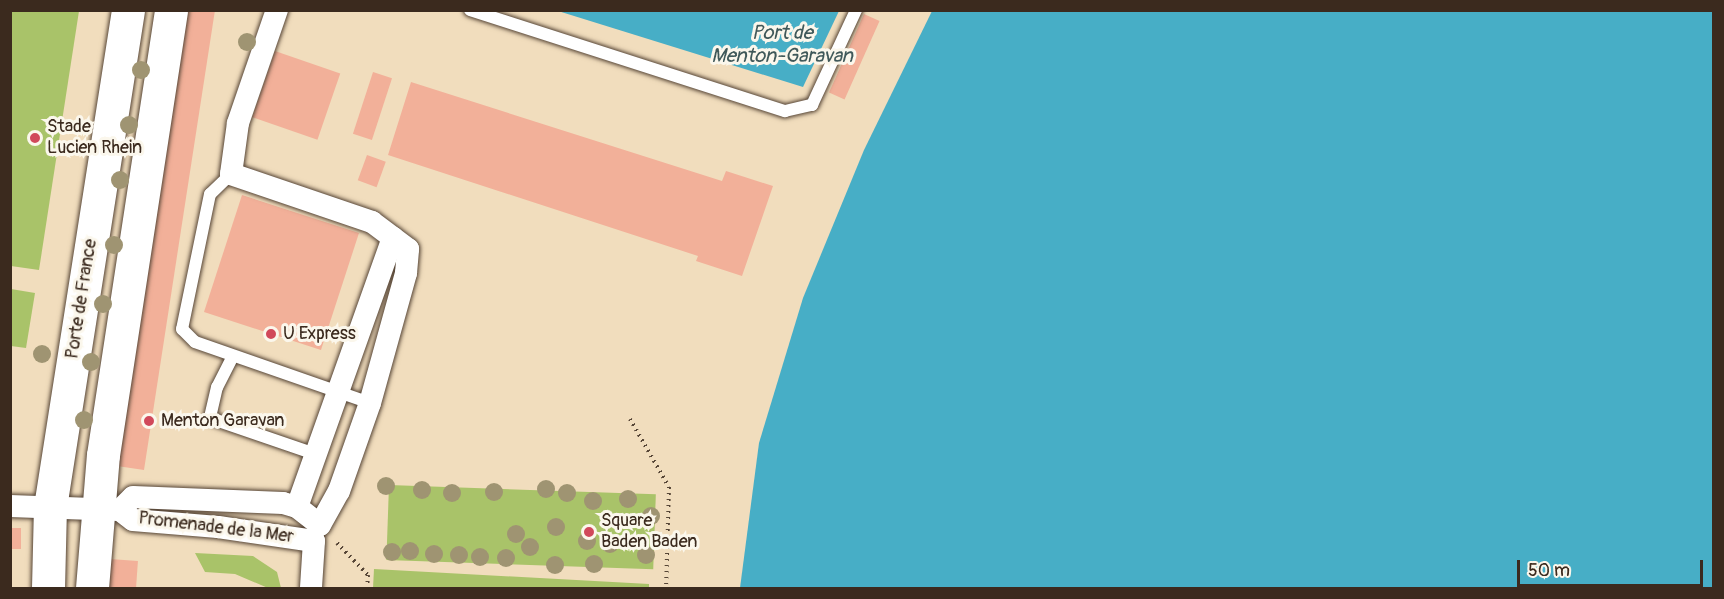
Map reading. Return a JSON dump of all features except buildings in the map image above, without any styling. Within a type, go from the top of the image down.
[{"type":"main road","name":"Porte de France","points":[[48,588],[50,507],[128,10]]},
{"type":"main road","points":[[92,588],[108,509],[171,10]]},
{"type":"street","points":[[277,10],[238,123],[231,174],[372,222],[408,249],[406,273],[370,402],[339,491],[317,533],[290,505],[315,454],[393,238]]},
{"type":"street","name":"Promenade de la Mer","points":[[108,509],[133,497],[290,505]]},
{"type":"street","name":"Promenade de la Mer","points":[[10,506],[108,509],[133,520],[317,533],[311,588]]},
{"type":"lane","points":[[470,10],[785,111],[812,105],[856,10]]},
{"type":"lane","points":[[231,174],[210,194],[182,329],[195,342],[370,402]]},
{"type":"lane","points":[[233,356],[217,387],[210,418],[315,454]]},
{"type":"path","points":[[630,419],[669,487],[666,588]]},
{"type":"path","points":[[317,533],[368,575],[367,588]]},
{"type":"green space","name":"Stade Lucien Rhein","points":[[10,11],[79,11],[39,270],[11,266]]},
{"type":"green space","points":[[11,289],[35,293],[26,348],[11,346]]},
{"type":"green space","points":[[389,485],[656,494],[653,569],[386,560]]},
{"type":"green space","points":[[195,553],[253,556],[277,572],[281,588],[268,588],[235,574],[205,572]]},
{"type":"green space","points":[[374,569],[649,584],[649,588],[373,588]]},
{"type":"water","name":"Port de Menton-Garavan","points":[[558,11],[839,11],[803,87]]},
{"type":"water","points":[[932,11],[1713,11],[1713,588],[740,588],[759,443],[803,298],[864,150]]},
{"type":"place","name":"Stade Lucien Rhein","points":[[35,138]]},
{"type":"place","name":"U Express","points":[[271,334]]},
{"type":"place","name":"Menton Garavan","points":[[149,421]]},
{"type":"place","name":"Square Baden Baden","points":[[589,532]]}]
